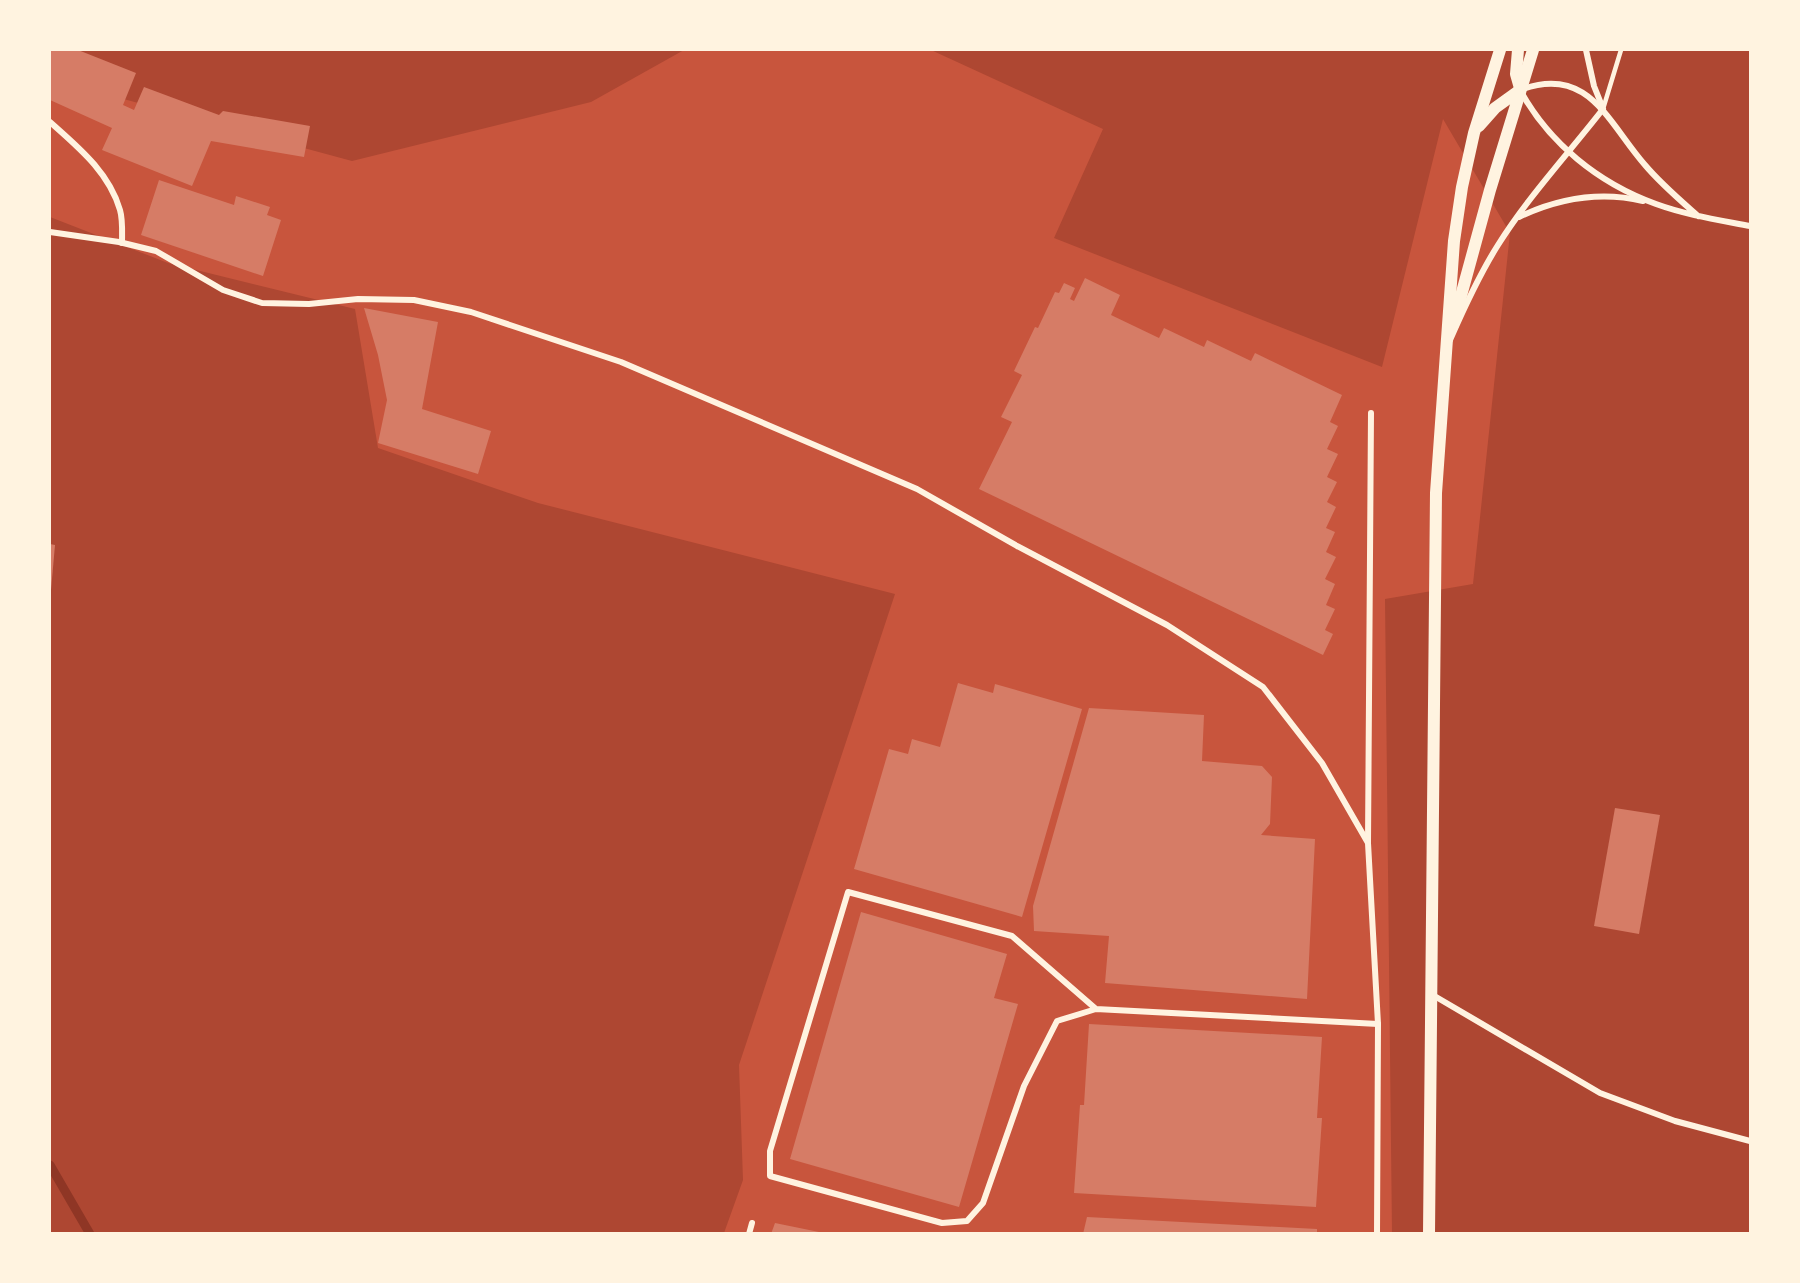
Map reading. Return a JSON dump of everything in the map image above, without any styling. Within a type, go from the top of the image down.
[{"type":"main road","points":[[1429,1233],[1436,493],[1454,241],[1462,187],[1474,133],[1500,50]]},
{"type":"main road","points":[[1518,50],[1516,74],[1520,90]]},
{"type":"main road","points":[[1448,347],[1487,201],[1533,50]]},
{"type":"main road","points":[[1474,133],[1495,108],[1520,90]]},
{"type":"street","points":[[1586,50],[1594,86],[1603,110]]},
{"type":"street","points":[[1655,204],[1593,171],[1569,153],[1541,124],[1520,90],[1534,84],[1563,84],[1578,89],[1592,98],[1646,167],[1698,216]]},
{"type":"street","points":[[1448,347],[1497,245],[1603,110]]},
{"type":"street","points":[[50,122],[84,152],[110,184],[121,212],[122,243]]},
{"type":"street","points":[[1516,219],[1537,208],[1582,197],[1606,196],[1631,198],[1698,216],[1750,226]]},
{"type":"street","points":[[50,232],[122,243],[156,251],[223,290],[262,303],[309,304],[358,299],[414,300],[471,312],[621,362],[917,489],[1017,546],[1167,625],[1263,687],[1322,763],[1368,843]]},
{"type":"street","points":[[1371,413],[1368,843],[1378,1024],[1377,1233]]},
{"type":"street","points":[[1096,1009],[1012,936],[848,892],[770,1151],[770,1176],[942,1223],[967,1221],[983,1203],[1024,1086],[1057,1021],[1096,1009],[1378,1024]]},
{"type":"street","points":[[1430,993],[1600,1093],[1675,1121],[1750,1141]]},
{"type":"street","points":[[749,1233],[752,1223]]},
{"type":"lane","points":[[1603,110],[1621,50]]},
{"type":"shaded area","points":[[50,50],[684,50],[591,102],[352,161],[50,79]]},
{"type":"shaded area","points":[[931,50],[1750,50],[1750,1233],[1392,1233],[1385,599],[1473,584],[1510,233],[1443,119],[1382,367],[1054,238],[1103,129]]},
{"type":"shaded area","points":[[50,217],[168,263],[355,309],[378,448],[538,503],[895,594],[739,1065],[743,1180],[724,1233],[50,1233]]},
{"type":"building","points":[[50,50],[78,50],[136,73],[123,105],[134,110],[144,87],[219,115],[223,111],[310,126],[304,157],[211,141],[192,186],[102,150],[112,128],[50,100]]},
{"type":"building","points":[[159,180],[234,205],[236,196],[270,207],[267,215],[281,220],[263,276],[141,235]]},
{"type":"building","points":[[1085,278],[1120,295],[1111,315],[1159,338],[1164,328],[1204,347],[1207,340],[1251,361],[1255,353],[1342,395],[1330,422],[1338,426],[1327,449],[1338,454],[1327,477],[1337,482],[1327,502],[1336,507],[1326,528],[1335,532],[1326,552],[1336,557],[1325,579],[1335,584],[1326,605],[1335,609],[1325,630],[1333,634],[1323,655],[979,489],[1012,422],[1001,417],[1022,375],[1014,371],[1035,327],[1038,328],[1055,292],[1059,293],[1064,283],[1075,288],[1070,299],[1074,301]]},
{"type":"building","points":[[364,308],[438,322],[422,409],[491,431],[478,474],[378,443],[387,400],[378,355]]},
{"type":"building","points":[[50,544],[55,545],[51,590],[50,590]]},
{"type":"building","points":[[958,683],[993,693],[995,684],[1082,709],[1022,917],[854,869],[889,749],[908,754],[912,739],[940,747]]},
{"type":"building","points":[[1089,708],[1204,715],[1202,761],[1262,766],[1272,777],[1270,824],[1261,835],[1315,839],[1307,999],[1105,983],[1109,936],[1034,931],[1033,906]]},
{"type":"building","points":[[1615,808],[1660,815],[1639,934],[1594,926]]},
{"type":"building","points":[[861,912],[1007,954],[994,998],[1018,1004],[959,1207],[790,1159]]},
{"type":"building","points":[[1089,1024],[1322,1037],[1317,1118],[1322,1118],[1316,1207],[1074,1193],[1080,1105],[1084,1105]]},
{"type":"building","points":[[1087,1217],[1317,1229],[1317,1234],[1083,1234]]},
{"type":"building","points":[[775,1223],[819,1232],[819,1234],[771,1234]]},
{"type":"waterway","points":[[50,1165],[90,1234]]}]
